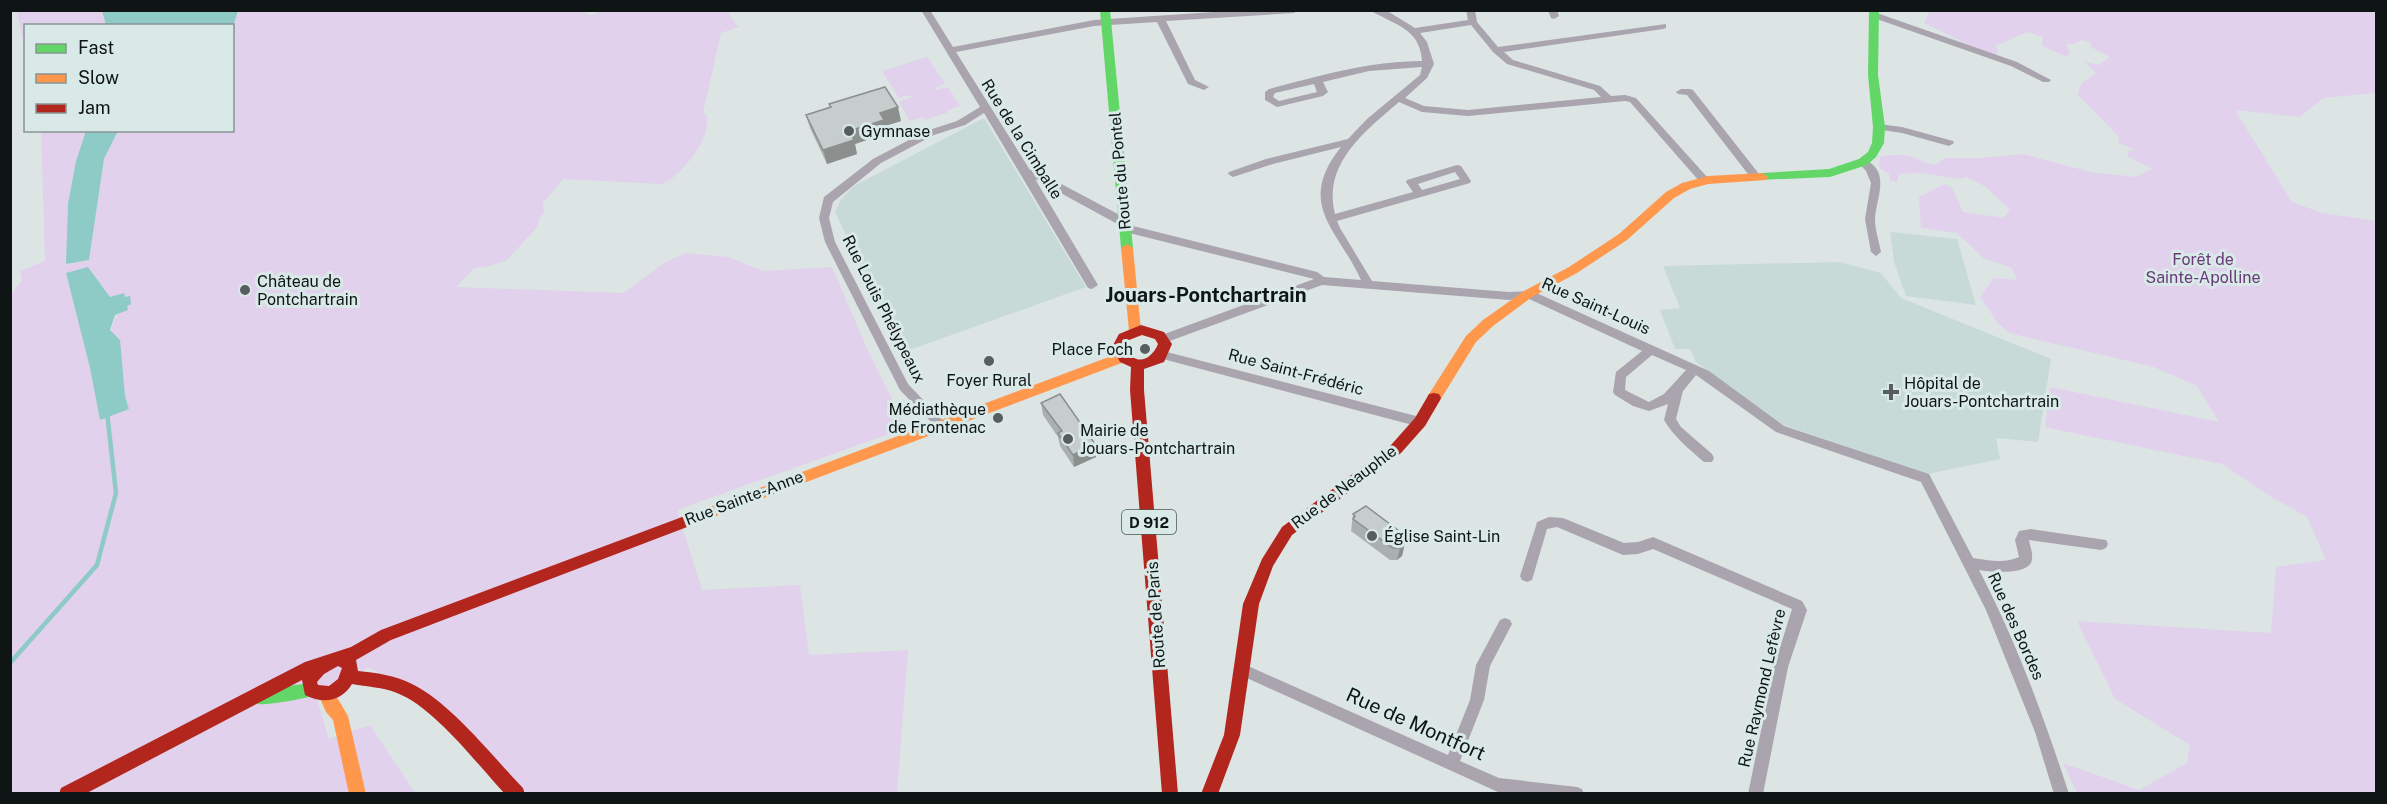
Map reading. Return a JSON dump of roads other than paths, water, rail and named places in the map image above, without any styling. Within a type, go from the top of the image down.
[{"type":"street","name":"Rue de la Cimballe","points":[[925,10],[1028,175],[1092,285]]},
{"type":"street","points":[[949,51],[1106,16],[1161,20],[1294,10]]},
{"type":"street","points":[[1368,284],[1330,219],[1323,197],[1326,177],[1348,142],[1424,76],[1429,64],[1424,45],[1415,31],[1400,21],[1374,10]]},
{"type":"street","points":[[1470,10],[1473,22],[1496,50],[1510,62],[1597,88],[1609,100]]},
{"type":"street","points":[[1876,252],[1870,219],[1877,185],[1872,172],[1860,164],[1872,154],[1878,143],[1879,127],[1872,75],[1874,13],[2014,64],[2046,80]]},
{"type":"street","name":"Route du Pontel","points":[[1106,16],[1134,331]]},
{"type":"street","points":[[1161,20],[1191,82],[1204,87]]},
{"type":"street","points":[[1415,31],[1473,22]]},
{"type":"street","points":[[1496,50],[1663,26]]},
{"type":"street","points":[[1317,80],[1323,92],[1320,94],[1277,104],[1268,98],[1268,94],[1272,91],[1317,80],[1390,64],[1429,64]]},
{"type":"street","points":[[1681,92],[1690,92],[1755,176]]},
{"type":"street","points":[[1400,99],[1422,109],[1468,112],[1625,98],[1638,103],[1704,180]]},
{"type":"street","name":"Rue Louis Phélypeaux","points":[[940,424],[912,398],[904,387],[830,242],[824,218],[828,200],[877,161],[930,133],[961,123],[985,108]]},
{"type":"street","points":[[1879,127],[1902,130],[1949,143]]},
{"type":"street","points":[[1233,174],[1253,166],[1348,142]]},
{"type":"street","name":"Rue de Neauphle","points":[[1209,794],[1232,735],[1244,670],[1251,604],[1267,563],[1287,531],[1396,449],[1420,422],[1471,339],[1528,294],[1590,260],[1623,237],[1670,195],[1704,180],[1830,173],[1860,164]]},
{"type":"street","name":"Rue Saint-Louis","points":[[1028,175],[1034,173],[1125,225],[1317,276],[1321,281],[1509,296],[1528,294],[1705,374],[1780,429],[1925,478]]},
{"type":"street","points":[[1330,219],[1420,194]]},
{"type":"street","points":[[1163,339],[1321,281]]},
{"type":"street","points":[[1134,331],[1148,331],[1163,339],[1165,344],[1163,355],[1153,363],[1138,365],[1122,357],[1120,352],[1120,342],[1134,331]]},
{"type":"street","points":[[1652,349],[1620,375],[1619,392],[1647,407],[1658,406],[1694,369]]},
{"type":"street","name":"Rue Saint-Frédéric","points":[[1163,355],[1420,422]]},
{"type":"street","name":"Rue Sainte-Anne","points":[[338,658],[370,645],[386,634],[1122,357]]},
{"type":"street","name":"Route de Paris","points":[[1138,365],[1137,390],[1170,794]]},
{"type":"street","points":[[1677,389],[1671,420],[1677,430],[1708,458]]},
{"type":"street","name":"Rue des Bordes","points":[[1925,478],[1992,609],[2029,701],[2062,794]]},
{"type":"street","name":"Rue Raymond Lefèvre","points":[[1527,576],[1542,526],[1549,522],[1558,522],[1623,549],[1638,548],[1653,543],[1797,605],[1800,610],[1781,667],[1755,794]]},
{"type":"street","points":[[1968,563],[2004,567],[2019,565],[2026,560],[2022,540],[2024,536],[2031,534],[2101,544]]},
{"type":"street","points":[[1452,763],[1477,700],[1483,665],[1505,624]]},
{"type":"street","name":"Rue Sainte-Anne","points":[[349,677],[370,645]]},
{"type":"street","points":[[67,794],[259,693],[338,658],[347,661],[349,677],[340,716],[358,794]]},
{"type":"street","points":[[320,665],[309,681],[315,693],[326,694],[338,689],[349,677]]},
{"type":"street","name":"Rue de Montfort","points":[[1244,670],[1498,784],[1577,794]]},
{"type":"street","points":[[349,677],[381,681],[412,692],[453,728],[517,794]]},
{"type":"street","points":[[239,705],[279,694],[312,690]]},
{"type":"street","points":[[326,694],[332,707],[340,716]]},
{"type":"water","points":[[102,10],[238,11],[234,24],[106,24]]},
{"type":"water","points":[[86,132],[118,132],[104,159],[89,260],[66,264],[68,204],[76,161]]},
{"type":"water","points":[[88,267],[110,297],[124,293],[125,297],[130,296],[131,304],[127,306],[128,310],[115,315],[110,330],[120,340],[125,396],[129,409],[100,420],[90,368],[66,273]]},
{"type":"waterway","points":[[10,663],[97,565],[116,493],[107,412]]},
{"type":"place","name":"Gymnase","points":[[849,131]]},
{"type":"place","name":"Château de Pontchartrain","points":[[245,290]]},
{"type":"place","name":"Place Foch","points":[[1145,349]]},
{"type":"place","name":"Foyer Rural","points":[[989,361]]},
{"type":"place","name":"Hôpital de Jouars-Pontchartrain","points":[[1891,392]]},
{"type":"place","name":"Médiathèque de Frontenac","points":[[998,418]]},
{"type":"place","name":"Mairie de Jouars-Pontchartrain","points":[[1068,439]]},
{"type":"place","name":"Église Saint-Lin","points":[[1372,536]]},
{"type":"district","name":"Jouars-Pontchartrain","points":[[1206,295]]},
{"type":"park label","name":"Forêt de Sainte-Apolline","points":[[2203,268]]}]
